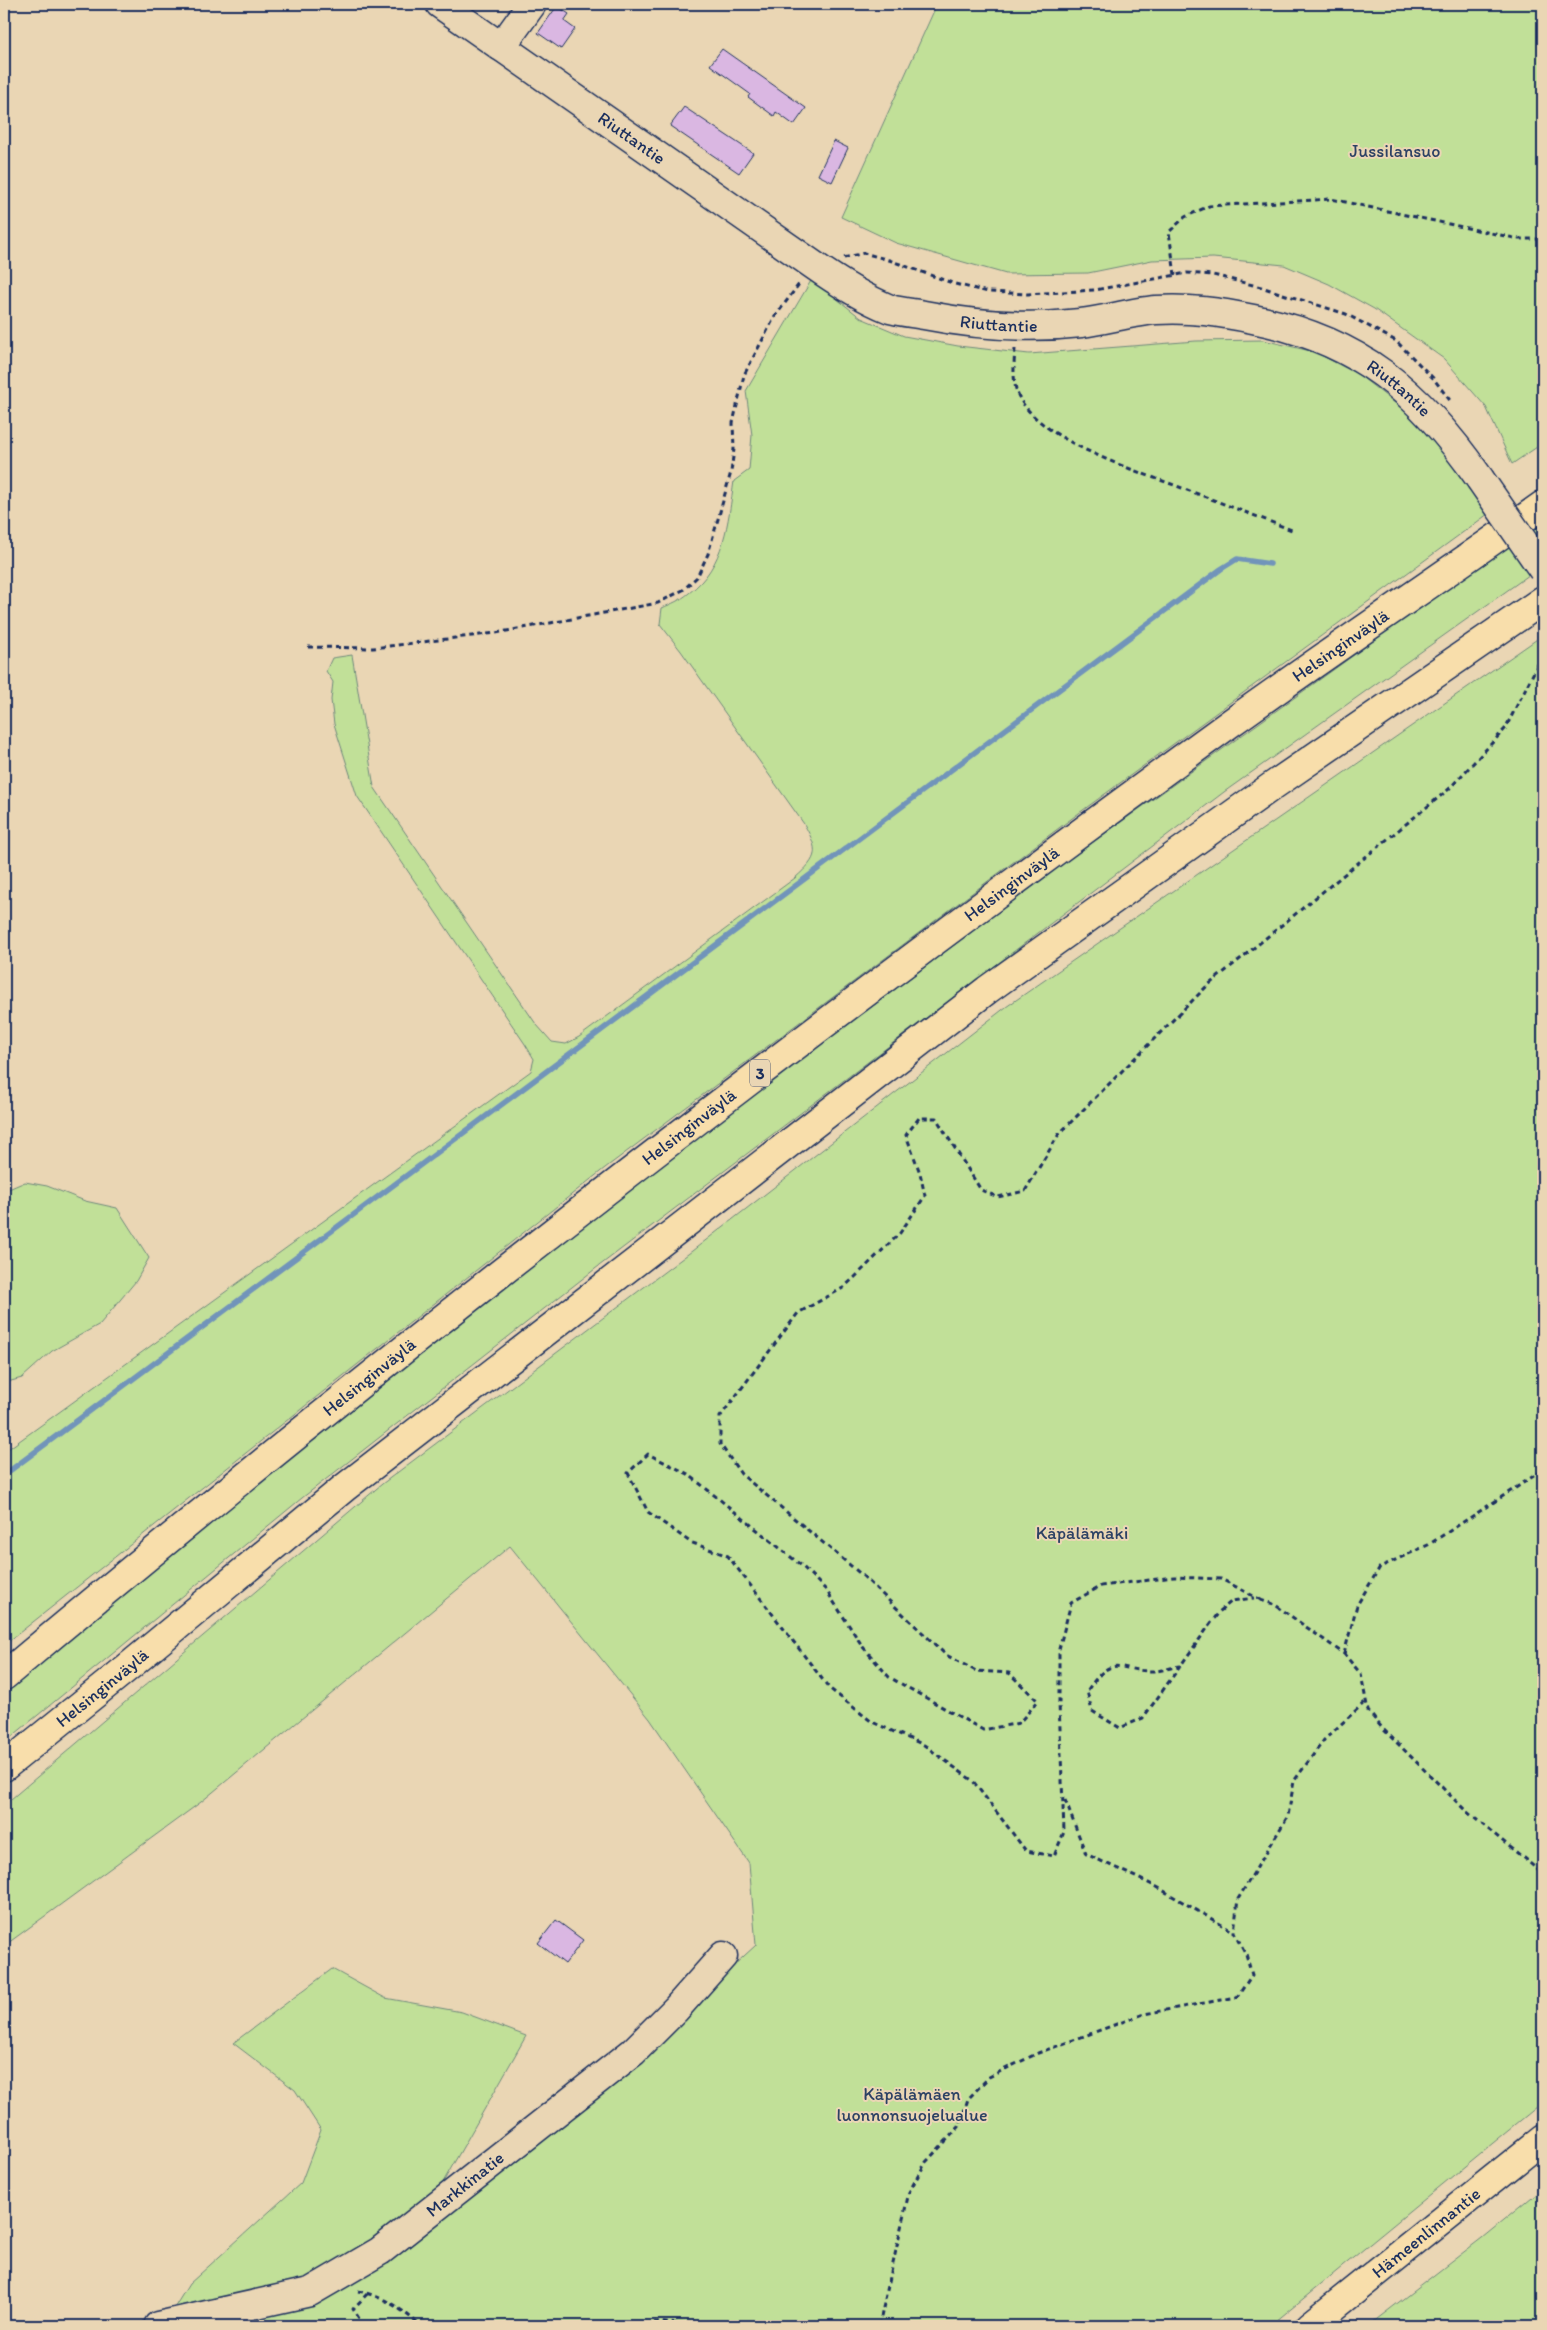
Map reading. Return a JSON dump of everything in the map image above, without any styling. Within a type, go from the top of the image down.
[{"type":"main road","name":"Helsinginväylä","points":[[4,1676],[300,1432],[512,1262],[676,1135],[1235,720],[1543,505]]},
{"type":"main road","name":"Helsinginväylä","points":[[4,1766],[122,1672],[344,1488],[987,990],[1271,787],[1543,600]]},
{"type":"main road","name":"Hämeenlinnantie","points":[[1310,2326],[1543,2139]]},
{"type":"street","name":"Riuttantie","points":[[440,4],[812,264],[842,284],[892,309],[986,324],[1016,326],[1080,323],[1154,310],[1210,310],[1276,324],[1316,335],[1349,351],[1376,367],[1400,387],[1458,447],[1543,570]]},
{"type":"street","points":[[501,47],[532,4]]},
{"type":"street","name":"Markkinatie","points":[[158,2326],[310,2292],[380,2250],[633,2052],[676,2009],[723,1956]]},
{"type":"path","points":[[1175,274],[1169,232],[1184,218],[1209,206],[1331,199],[1519,239],[1543,239]]},
{"type":"path","points":[[308,647],[373,648],[496,633],[658,603],[683,590],[697,577],[708,554],[718,519],[731,472],[734,449],[733,423],[744,375],[774,318],[812,264]]},
{"type":"path","points":[[1016,326],[1014,371],[1018,397],[1035,418],[1063,437],[1103,458],[1292,530]]},
{"type":"path","points":[[1261,1600],[1221,1579],[1174,1577],[1101,1586],[1070,1603],[1060,1649],[1059,1703],[1064,1832],[1054,1856],[1026,1851],[972,1781],[924,1745],[872,1722],[828,1688],[728,1556],[690,1542],[648,1512],[628,1473],[648,1454],[688,1474],[802,1566],[826,1590],[863,1647],[889,1677],[983,1730],[1019,1723],[1038,1701],[1009,1673],[976,1671],[946,1655],[863,1576],[741,1474],[720,1444],[720,1417],[798,1313],[843,1288],[900,1233],[926,1196],[906,1135],[919,1118],[936,1118],[981,1190],[998,1197],[1025,1191],[1059,1134],[1207,986],[1449,789],[1505,729],[1543,654]]},
{"type":"path","points":[[1344,1654],[1357,1606],[1380,1568],[1428,1545],[1543,1470]]},
{"type":"path","points":[[1181,1666],[1153,1671],[1118,1665],[1099,1673],[1086,1691],[1092,1710],[1120,1728],[1143,1718],[1181,1666],[1219,1612],[1232,1601],[1251,1597],[1274,1604],[1344,1654],[1360,1674],[1368,1710],[1383,1729],[1466,1811],[1543,1874]]},
{"type":"path","points":[[1234,1932],[1238,1899],[1288,1816],[1294,1781],[1324,1740],[1366,1701]]},
{"type":"path","points":[[879,2326],[909,2192],[926,2162],[959,2127],[968,2099],[989,2077],[1047,2050],[1144,2014],[1237,1997],[1252,1975],[1246,1954],[1234,1932],[1157,1887],[1086,1854],[1064,1797]]},
{"type":"path","points":[[326,2283],[368,2293],[405,2310],[420,2326]]},
{"type":"path","points":[[364,2326],[353,2309],[368,2293]]},
{"type":"path","points":[[627,2326],[659,2322],[699,2326]]},
{"type":"green space","name":"Jussilansuo","points":[[937,4],[1543,4],[1543,443],[1512,464],[1486,407],[1444,359],[1374,309],[1329,284],[1284,265],[1213,258],[1152,260],[1088,273],[1006,274],[896,243],[841,217]]},
{"type":"green space","points":[[812,279],[861,318],[904,336],[958,346],[1029,354],[1196,341],[1263,340],[1315,352],[1359,375],[1414,418],[1447,453],[1488,514],[1079,813],[605,1168],[4,1645],[4,1452],[531,1071],[534,1059],[525,1044],[357,796],[334,724],[331,700],[333,682],[326,671],[332,658],[352,655],[374,787],[536,1024],[552,1042],[566,1044],[579,1037],[795,878],[812,859],[814,847],[804,824],[660,624],[662,608],[683,598],[701,582],[717,557],[727,527],[734,481],[749,470],[752,435],[746,391]]},
{"type":"green space","points":[[1543,522],[1543,565],[1224,792],[595,1269],[302,1498],[4,1743],[4,1693],[348,1407],[660,1165],[1068,860],[1471,571]]},
{"type":"green space","name":"Käpälämäki","points":[[1543,635],[1543,2102],[1270,2326],[163,2326],[189,2284],[301,2183],[321,2130],[295,2090],[233,2043],[332,1969],[385,1998],[462,2012],[526,2036],[425,2214],[570,2116],[756,1945],[749,1863],[650,1719],[510,1546],[201,1802],[4,1946],[4,1805],[382,1484],[692,1251],[1006,1007]]},
{"type":"green space","points":[[25,1182],[47,1186],[85,1201],[117,1208],[149,1258],[136,1281],[100,1324],[52,1351],[22,1378],[4,1383],[4,1191]]},
{"type":"green space","points":[[1543,2188],[1543,2326],[1368,2326],[1482,2238]]},
{"type":"building","points":[[557,6],[569,14],[564,21],[575,29],[561,49],[538,33]]},
{"type":"building","points":[[722,49],[806,108],[794,125],[776,112],[774,116],[748,97],[750,94],[710,65]]},
{"type":"building","points":[[684,107],[753,153],[739,173],[670,126]]},
{"type":"building","points":[[834,141],[848,148],[832,182],[818,175]]},
{"type":"building","points":[[556,1920],[583,1940],[565,1964],[538,1943]]},
{"type":"waterway","points":[[4,1475],[1221,569],[1237,559],[1270,564]]},
{"type":"park label","name":"Käpälämäen luonnonsuojelualue","points":[[912,2104]]}]
